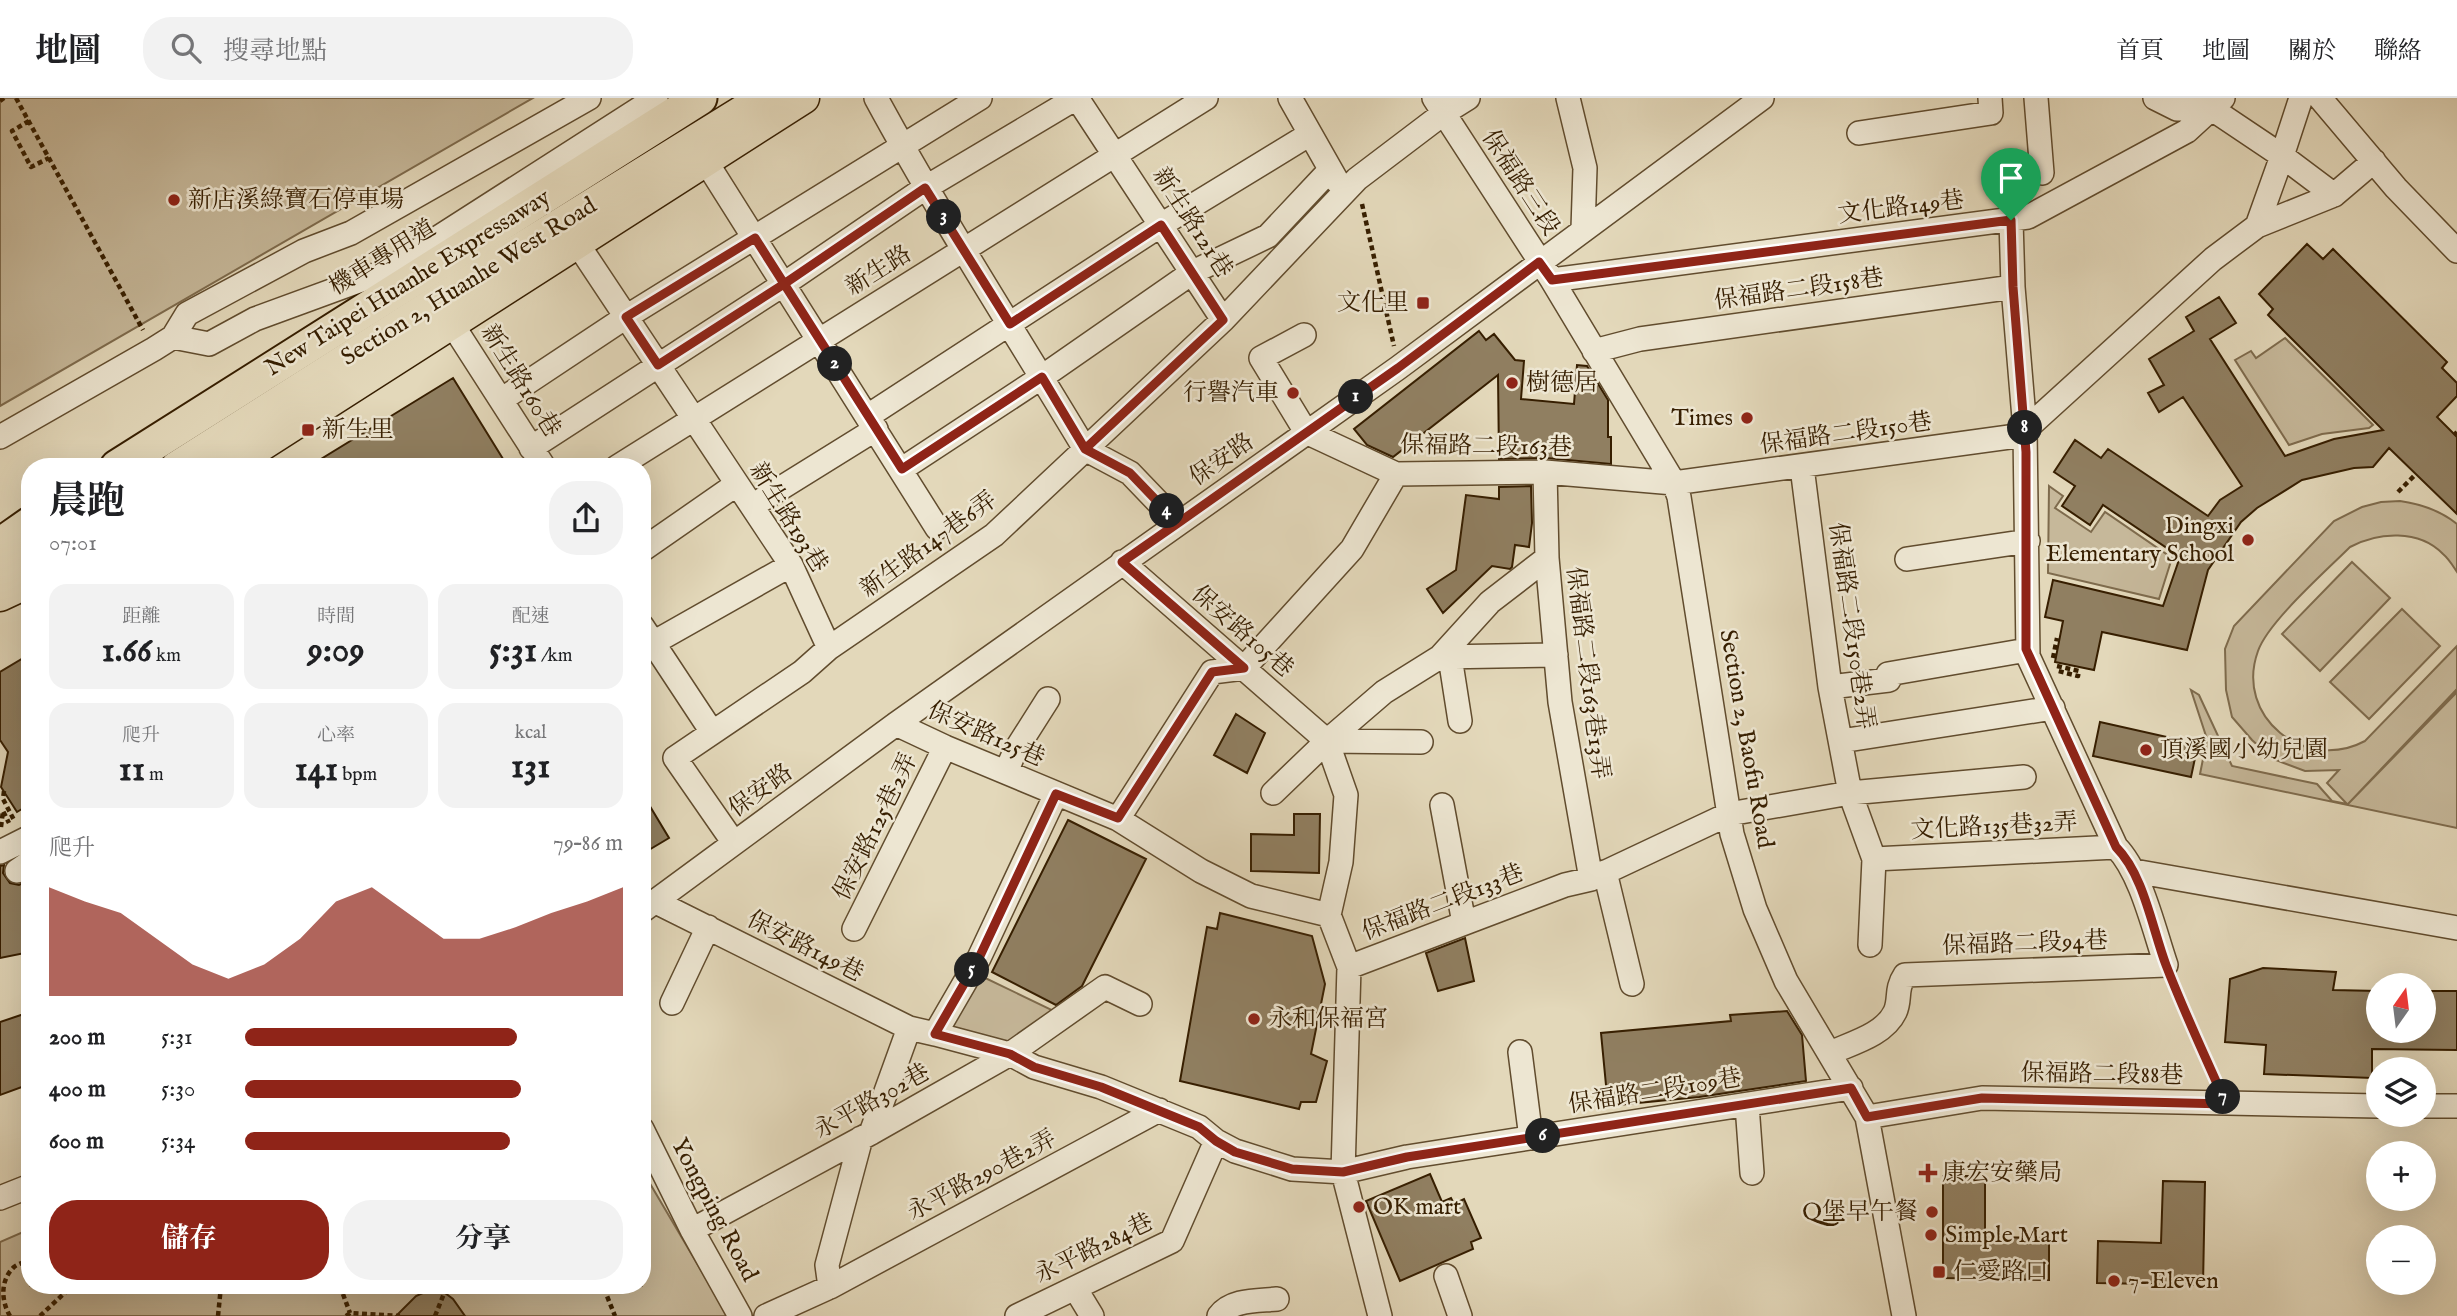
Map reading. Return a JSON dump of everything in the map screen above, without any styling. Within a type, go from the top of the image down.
[{"type":"highway","name":"New Taipei Huanhe Expressaway","points":[[131,458],[700,98]]},
{"type":"highway","points":[[0,543],[21,528]]},
{"type":"main road","name":"Section 2, Huanhe West Road","points":[[253,448],[486,270],[763,98]]},
{"type":"main road","name":"Section 2, Huanhe West Road","points":[[212,458],[253,448],[804,98]]},
{"type":"main road","points":[[0,567],[21,555]]},
{"type":"main road","points":[[0,596],[21,586]]},
{"type":"street","points":[[0,437],[163,343],[187,314],[304,251],[352,233],[589,98]]},
{"type":"street","points":[[163,343],[209,344],[255,319],[386,271],[656,98]]},
{"type":"street","name":"機車專用道","points":[[121,458],[301,340],[690,98]]},
{"type":"street","points":[[876,98],[925,188],[965,249],[1085,449],[1130,473],[1178,523]]},
{"type":"street","points":[[500,400],[626,317],[980,98]]},
{"type":"street","points":[[538,458],[658,365],[784,284],[925,188],[1077,98]]},
{"type":"street","name":"新生路121巷","points":[[1077,98],[1223,320]]},
{"type":"street","name":"新生路","points":[[631,458],[1206,98]]},
{"type":"street","points":[[1290,98],[1331,170],[1350,186]]},
{"type":"street","name":"新生路147巷6弄","points":[[734,844],[675,758],[802,672],[829,648],[994,535],[1223,320],[1350,186],[1439,106],[1468,98]]},
{"type":"street","points":[[1568,98],[1585,168],[1583,229]]},
{"type":"street","points":[[1859,133],[1991,113],[1990,98]]},
{"type":"street","points":[[2036,98],[2042,173]]},
{"type":"street","points":[[2155,98],[2177,109],[2217,104],[2334,195]]},
{"type":"street","points":[[2257,226],[2301,98]]},
{"type":"street","points":[[2320,98],[2457,251]]},
{"type":"street","name":"保安路","points":[[651,904],[1122,562],[1398,368],[1545,271],[1583,229],[1748,103]]},
{"type":"street","name":"文化路149巷","points":[[1545,271],[2028,217],[2187,131],[2217,104]]},
{"type":"street","name":"保福路三段","points":[[1439,106],[1545,271]]},
{"type":"street","points":[[752,506],[1010,324],[1161,225],[1310,135]]},
{"type":"street","points":[[705,160],[937,528]]},
{"type":"street","points":[[2025,433],[2194,274],[2257,226],[2334,195],[2374,161]]},
{"type":"street","points":[[902,469],[1042,377],[1193,272],[1268,236],[1331,170]]},
{"type":"street","points":[[2011,220],[2013,287],[2025,433],[2028,541],[2026,649],[2116,847],[2126,856],[2134,871],[2166,965]]},
{"type":"street","name":"新生路193巷","points":[[577,243],[790,565],[829,648]]},
{"type":"street","name":"Section 2, Baofu Road","points":[[1545,271],[1674,483],[1679,497],[1732,834],[1760,921],[1786,981],[1867,1117],[1904,1316]]},
{"type":"street","name":"保福路二段158巷","points":[[1594,351],[1640,339],[2013,287]]},
{"type":"street","name":"新生路160巷","points":[[452,324],[538,458]]},
{"type":"street","points":[[1304,335],[1261,358],[1306,432]]},
{"type":"street","name":"保福路二段163巷","points":[[1306,432],[1396,474],[1545,472],[1674,483]]},
{"type":"street","name":"保福路二段150巷","points":[[1674,483],[1802,467],[2025,433]]},
{"type":"street","name":"保福路二段150巷2弄","points":[[1802,467],[1830,687],[1850,793],[1874,859]]},
{"type":"street","name":"保福路二段163巷13弄","points":[[1545,472],[1547,558],[1560,702],[1598,876],[1632,984]]},
{"type":"street","points":[[1118,818],[1212,672],[1244,668],[1352,549],[1396,474]]},
{"type":"street","points":[[651,544],[737,484]]},
{"type":"street","points":[[1907,559],[2028,541]]},
{"type":"street","points":[[1273,793],[1327,741],[1384,692],[1445,657],[1490,602],[1547,558]]},
{"type":"street","name":"保安路105巷","points":[[1122,562],[1327,741]]},
{"type":"street","points":[[651,633],[790,565]]},
{"type":"street","points":[[651,641],[712,732]]},
{"type":"street","points":[[1830,687],[1889,680],[1888,674],[2026,649]]},
{"type":"street","points":[[1445,657],[1556,655]]},
{"type":"street","points":[[1445,657],[1460,721]]},
{"type":"street","points":[[1006,772],[1015,751],[1048,699]]},
{"type":"street","points":[[1840,741],[2053,708]]},
{"type":"street","name":"保安路125巷","points":[[896,724],[1056,794]]},
{"type":"street","points":[[1327,741],[1421,742]]},
{"type":"street","points":[[1327,741],[1346,795],[1341,862],[1329,915]]},
{"type":"street","name":"保安路125巷2弄","points":[[854,929],[944,747]]},
{"type":"street","name":"保福路二段133巷","points":[[1056,794],[1118,818],[1201,871],[1251,896],[1329,915],[1349,967],[1565,885],[1598,876],[1729,814],[1850,793],[2024,777]]},
{"type":"street","points":[[935,1034],[979,958],[1056,794]]},
{"type":"street","points":[[1443,805],[1464,923]]},
{"type":"street","points":[[0,852],[21,842]]},
{"type":"street","name":"文化路135巷32弄","points":[[1874,859],[2116,847]]},
{"type":"street","points":[[1870,945],[1874,859]]},
{"type":"street","points":[[2134,871],[2457,928]]},
{"type":"street","name":"保安路149巷","points":[[651,907],[708,927],[754,953],[909,1028],[1010,1054]]},
{"type":"street","points":[[672,1003],[708,927]]},
{"type":"street","name":"保福路二段94巷","points":[[1830,1053],[1874,1034],[1887,1024],[1896,1009],[1898,986],[1905,975],[2166,965]]},
{"type":"street","points":[[1349,967],[1343,1172],[1380,1316]]},
{"type":"street","name":"永平路302巷","points":[[692,1230],[1010,1054],[1105,987],[1140,1004]]},
{"type":"street","points":[[830,1287],[827,1265],[866,1136],[909,1028]]},
{"type":"street","points":[[1520,1052],[1531,1138]]},
{"type":"street","points":[[1010,1054],[1034,1067],[1089,1083],[1199,1127],[1235,1152],[1292,1169],[1343,1172]]},
{"type":"street","name":"保福路二段109巷","points":[[1343,1172],[1407,1157],[1851,1088]]},
{"type":"street","name":"保福路二段88巷","points":[[1867,1117],[1982,1098],[2366,1105]]},
{"type":"street","points":[[1747,1105],[1752,1173]]},
{"type":"street","points":[[2436,1106],[2457,1106]]},
{"type":"street","name":"永平路290巷2弄","points":[[766,1316],[830,1287],[1159,1110]]},
{"type":"street","name":"永平路284巷","points":[[1017,1316],[1172,1241],[1216,1141]]},
{"type":"street","name":"Yongping Road","points":[[651,1147],[692,1230],[740,1316]]},
{"type":"street","points":[[0,1198],[21,1190]]},
{"type":"street","points":[[1446,1276],[1460,1316]]},
{"type":"street","points":[[1075,1288],[1092,1316]]},
{"type":"street","points":[[1219,1316],[1234,1305],[1277,1299]]},
{"type":"path","points":[[16,98],[48,158],[163,343]]},
{"type":"path","points":[[29,121],[12,131],[32,167],[48,158]]},
{"type":"path","points":[[1350,186],[1398,368]]},
{"type":"path","points":[[2398,492],[2416,474]]},
{"type":"path","points":[[2050,670],[2078,676],[2079,671],[2052,665],[2056,639]]},
{"type":"path","points":[[4,791],[1,799],[12,817]]},
{"type":"path","points":[[2166,965],[2226,1104]]},
{"type":"path","points":[[10,1316],[4,1306],[3,1285],[14,1267],[21,1264]]},
{"type":"path","points":[[40,1316],[63,1294]]},
{"type":"path","points":[[218,1316],[219,1294]]},
{"type":"path","points":[[342,1294],[348,1314],[400,1316]]},
{"type":"path","points":[[435,1316],[444,1294]]},
{"type":"path","points":[[607,1294],[615,1316]]},
{"type":"shaded area","points":[[0,98],[533,98],[0,406]]},
{"type":"shaded area","points":[[2285,338],[2373,425],[2369,428],[2322,434],[2289,445],[2235,360],[2251,351],[2256,358]]},
{"type":"shaded area","points":[[2049,486],[2063,496],[2055,508],[2091,532],[2105,512],[2172,558],[2159,599],[2048,573]]},
{"type":"shaded area","points":[[2400,501],[2430,509],[2457,524],[2457,572],[2447,558],[2433,546],[2410,537],[2373,538],[2350,547],[2299,597],[2264,639],[2258,651],[2253,675],[2256,697],[2265,717],[2280,733],[2298,744],[2320,750],[2342,749],[2365,741],[2457,646],[2457,689],[2348,804],[2457,692],[2457,828],[2200,774],[2207,739],[2191,690],[2199,695],[2232,766],[2317,784],[2332,801],[2347,804],[2327,783],[2339,770],[2305,771],[2273,759],[2232,717],[2226,690],[2225,649],[2234,626],[2334,521],[2362,507]]},
{"type":"shaded area","points":[[2352,562],[2390,598],[2320,671],[2282,634]]},
{"type":"shaded area","points":[[2402,609],[2440,646],[2369,719],[2330,682]]},
{"type":"shaded area","points":[[979,975],[1056,1012],[991,1053],[944,1030]]},
{"type":"shaded area","points":[[651,1185],[728,1316],[0,1316],[0,1242],[21,1233],[21,1294],[651,1294]]},
{"type":"building","points":[[2307,244],[2323,259],[2333,249],[2447,362],[2442,368],[2457,383],[2457,396],[2437,417],[2457,437],[2457,514],[2389,448],[2373,467],[2354,468],[2302,480],[2257,508],[2241,522],[2208,570],[2187,650],[2102,632],[2094,670],[2055,662],[2063,621],[2045,617],[2053,580],[2163,606],[2180,557],[2103,505],[2090,525],[2062,506],[2075,486],[2054,472],[2075,440],[2101,458],[2108,449],[2208,516],[2220,500],[2242,486],[2183,397],[2159,412],[2148,393],[2164,385],[2149,359],[2194,331],[2186,317],[2219,297],[2236,323],[2210,339],[2285,456],[2334,439],[2383,430],[2268,315],[2273,309],[2259,294]]},
{"type":"building","points":[[1479,331],[1486,340],[1494,334],[1515,360],[1524,361],[1521,399],[1574,404],[1577,365],[1587,366],[1608,400],[1611,464],[1546,458],[1499,459],[1498,375],[1393,457],[1367,445],[1354,429]]},
{"type":"building","points":[[453,378],[502,458],[323,458]]},
{"type":"building","points":[[1531,486],[1532,523],[1529,547],[1515,545],[1510,569],[1492,566],[1443,613],[1427,589],[1456,570],[1466,495],[1499,499],[1499,487]]},
{"type":"building","points":[[21,659],[21,810],[17,812],[1,787],[8,752],[0,740],[0,672]]},
{"type":"building","points":[[1236,714],[1265,733],[1247,773],[1214,755]]},
{"type":"building","name":"頂溪國小幼兒園","points":[[2100,722],[2198,744],[2191,777],[2093,756]]},
{"type":"building","points":[[651,808],[669,838],[651,849]]},
{"type":"building","points":[[1294,814],[1320,814],[1319,873],[1251,871],[1251,834],[1294,835]]},
{"type":"building","points":[[1068,820],[1146,859],[1082,986],[1056,1005],[992,972]]},
{"type":"building","points":[[4,865],[3,873],[10,883],[21,884],[21,954],[0,958],[0,866]]},
{"type":"building","name":"永和保福宮","points":[[1220,913],[1312,936],[1325,984],[1311,1054],[1327,1061],[1316,1102],[1301,1102],[1299,1109],[1180,1081],[1207,927],[1217,929]]},
{"type":"building","points":[[1465,938],[1474,981],[1438,991],[1426,953]]},
{"type":"building","points":[[2263,968],[2336,972],[2333,990],[2366,991],[2366,1043],[2436,1043],[2436,991],[2457,991],[2457,1050],[2372,1049],[2372,1057],[2366,1057],[2366,1078],[2264,1074],[2266,1045],[2225,1042],[2230,979]]},
{"type":"building","points":[[1787,1011],[1802,1035],[1806,1081],[1699,1097],[1608,1106],[1601,1033],[1731,1021],[1730,1015]]},
{"type":"building","points":[[21,1015],[21,1087],[0,1095],[0,1022]]},
{"type":"building","points":[[1430,1174],[1442,1202],[1451,1198],[1454,1204],[1464,1199],[1481,1238],[1471,1242],[1473,1249],[1400,1281],[1366,1201]]},
{"type":"building","points":[[1943,1176],[1985,1176],[1985,1237],[2049,1238],[2049,1280],[1943,1278]]},
{"type":"building","points":[[2163,1181],[2205,1182],[2203,1285],[2097,1283],[2098,1241],[2161,1243]]},
{"type":"building","points":[[446,1294],[465,1316],[396,1316],[416,1296]]},
{"type":"place","name":"新店溪綠寶石停車場","points":[[174,200]]},
{"type":"place","name":"文化里","points":[[1423,303]]},
{"type":"place","name":"樹德居","points":[[1512,383]]},
{"type":"place","name":"行譽汽車","points":[[1293,393]]},
{"type":"place","name":"Times","points":[[1747,418]]},
{"type":"place","name":"新生里","points":[[308,430]]},
{"type":"place","name":"Dingxi Elementary School","points":[[2248,540]]},
{"type":"place","name":"頂溪國小幼兒園","points":[[2146,750]]},
{"type":"place","name":"永和保福宮","points":[[1254,1019]]},
{"type":"place","name":"康宏安藥局","points":[[1928,1173]]},
{"type":"place","name":"OK mart","points":[[1359,1207]]},
{"type":"place","name":"Q堡早午餐","points":[[1932,1212]]},
{"type":"place","name":"Simple Mart","points":[[1931,1235]]},
{"type":"place","name":"仁愛路口","points":[[1939,1272]]},
{"type":"place","name":"7-Eleven","points":[[2114,1281]]},
{"type":"route","points":[[2011,220],[1552,280],[1539,262],[1398,368],[1178,523],[1130,473],[1085,449],[1042,377],[902,469],[784,284],[755,238],[626,317],[658,365],[784,284],[925,188],[1010,324],[1161,225],[1223,320],[1085,449],[1130,473],[1178,523],[1122,562],[1244,668],[1212,672],[1118,818],[1056,794],[979,958],[935,1034],[1010,1054],[1034,1067],[1101,1087],[1199,1127],[1235,1152],[1292,1169],[1343,1172],[1407,1157],[1851,1088],[1867,1117],[1982,1098],[2226,1104],[2166,965],[2134,871],[2126,856],[2116,847],[2026,649],[2026,452],[2013,287],[2011,220]]}]
